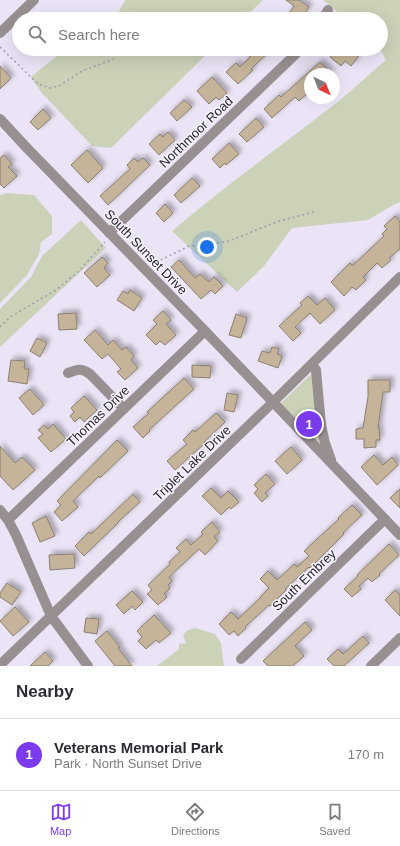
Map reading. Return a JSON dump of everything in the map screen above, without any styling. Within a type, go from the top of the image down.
[{"type":"street","points":[[22,12],[34,0]]},
{"type":"street","points":[[0,33],[12,21]]},
{"type":"street","name":"Northmoor Road","points":[[108,237],[294,56]]},
{"type":"street","name":"South Sunset Drive","points":[[0,119],[108,237],[205,331],[400,535]]},
{"type":"street","name":"Triplet Lake Drive","points":[[0,665],[273,403],[400,277]]},
{"type":"street","name":"Thomas Drive","points":[[8,520],[205,331]]},
{"type":"street","points":[[312,364],[316,370],[324,437],[332,464]]},
{"type":"street","points":[[68,373],[79,369],[84,370],[90,374],[124,408]]},
{"type":"street","points":[[0,510],[8,520],[16,535],[51,616],[88,666]]},
{"type":"street","name":"South Embrey","points":[[241,659],[385,519]]},
{"type":"street","points":[[371,666],[400,638]]},
{"type":"path","points":[[0,47],[38,84],[50,88],[59,86],[82,71],[114,60]]},
{"type":"path","points":[[148,263],[156,262],[188,246],[229,241],[279,221],[314,212]]},
{"type":"path","points":[[0,327],[10,317],[56,290],[78,272],[90,260],[108,237]]},
{"type":"green space","points":[[125,0],[263,0],[250,12],[119,12]]},
{"type":"green space","points":[[323,0],[400,0],[400,202],[368,220],[292,228],[264,266],[237,292],[172,231],[234,181],[335,104],[340,104],[340,100],[386,60],[384,56],[388,56],[388,12],[338,12]]},
{"type":"green space","points":[[57,56],[205,56],[111,148],[92,146],[41,92],[31,77]]},
{"type":"green space","points":[[7,193],[34,195],[52,216],[52,234],[41,242],[39,254],[27,275],[0,303],[0,195]]},
{"type":"green space","points":[[81,220],[106,248],[0,347],[0,309],[31,277],[42,256]]},
{"type":"green space","points":[[312,373],[320,445],[280,404]]},
{"type":"green space","points":[[195,628],[215,634],[221,643],[224,666],[157,666],[179,649],[179,644],[186,643],[183,635],[188,630]]},
{"type":"building","points":[[286,0],[299,0],[309,7],[306,12],[290,12],[294,6]]},
{"type":"building","points":[[249,56],[265,56],[251,69],[253,70],[238,84],[226,72],[236,63],[240,67],[250,57]]},
{"type":"building","points":[[330,57],[358,57],[351,66],[345,61],[341,66]]},
{"type":"building","points":[[320,62],[326,68],[313,68]]},
{"type":"building","points":[[0,66],[11,78],[0,89]]},
{"type":"building","points":[[304,76],[304,96],[299,101],[295,97],[272,118],[264,109],[279,95],[281,97]]},
{"type":"building","points":[[212,77],[227,93],[219,100],[216,97],[209,104],[197,91]]},
{"type":"building","points":[[184,100],[192,107],[177,121],[170,113]]},
{"type":"building","points":[[43,109],[51,118],[38,130],[30,122]]},
{"type":"building","points":[[256,118],[264,127],[247,142],[239,134]]},
{"type":"building","points":[[168,132],[175,140],[159,155],[149,144],[160,134],[163,137]]},
{"type":"building","points":[[229,143],[239,154],[220,168],[212,159]]},
{"type":"building","points":[[87,150],[103,168],[88,183],[71,165]]},
{"type":"building","points":[[4,155],[12,164],[8,167],[17,176],[4,188],[0,184],[0,158]]},
{"type":"building","points":[[134,158],[138,162],[143,158],[150,165],[108,205],[100,196],[130,169],[127,165]]},
{"type":"building","points":[[192,178],[200,186],[181,203],[174,195]]},
{"type":"building","points":[[165,204],[173,213],[164,222],[156,213]]},
{"type":"building","points":[[395,216],[400,222],[400,249],[389,258],[391,260],[382,268],[377,263],[363,277],[366,280],[356,290],[352,287],[344,296],[331,282],[350,263],[352,266],[384,236],[382,234],[387,229],[384,226]]},
{"type":"building","points":[[102,257],[108,263],[104,268],[110,275],[97,287],[84,273]]},
{"type":"building","points":[[179,260],[195,278],[200,274],[209,282],[214,277],[223,286],[215,294],[211,290],[201,299],[171,267]]},
{"type":"building","points":[[130,290],[142,298],[134,311],[117,300],[123,291],[128,294]]},
{"type":"building","points":[[308,296],[317,305],[325,298],[335,310],[320,324],[310,313],[295,327],[301,333],[293,341],[279,326],[302,305],[300,303]]},
{"type":"building","points":[[163,311],[171,320],[166,324],[176,335],[165,345],[160,341],[156,345],[146,335],[157,324],[153,320]]},
{"type":"building","points":[[76,313],[77,329],[59,330],[58,314]]},
{"type":"building","points":[[236,314],[247,318],[241,338],[229,335]]},
{"type":"building","points":[[95,330],[108,345],[113,340],[122,350],[126,347],[134,356],[131,360],[138,368],[125,380],[117,372],[121,369],[108,354],[102,359],[84,340]]},
{"type":"building","points":[[37,338],[47,343],[40,357],[30,351]]},
{"type":"building","points":[[272,347],[279,349],[277,354],[282,356],[278,368],[258,361],[262,351],[270,353]]},
{"type":"building","points":[[11,360],[25,361],[24,369],[29,369],[27,384],[8,381]]},
{"type":"building","points":[[192,365],[211,366],[210,378],[192,377]]},
{"type":"building","points":[[184,378],[194,389],[149,430],[150,431],[143,438],[133,427]]},
{"type":"building","points":[[368,380],[390,380],[390,392],[383,392],[378,428],[380,440],[376,440],[376,447],[364,448],[364,439],[356,439],[356,429],[363,428],[368,397]]},
{"type":"building","points":[[30,389],[44,405],[33,415],[19,398]]},
{"type":"building","points":[[227,393],[238,395],[234,412],[224,410]]},
{"type":"building","points":[[84,396],[97,410],[84,422],[80,417],[75,422],[70,416],[74,412],[71,408]]},
{"type":"building","points":[[216,413],[225,422],[204,442],[205,443],[175,470],[167,461],[187,444],[183,440],[193,430],[195,432]]},
{"type":"building","points":[[53,424],[66,439],[51,452],[38,438],[43,434],[38,430],[44,425],[48,429]]},
{"type":"building","points":[[117,440],[128,451],[73,501],[78,507],[62,521],[54,512],[61,505],[57,501]]},
{"type":"building","points":[[0,446],[15,463],[22,457],[35,470],[13,490],[0,476]]},
{"type":"building","points":[[291,447],[302,460],[287,474],[275,461]]},
{"type":"building","points":[[374,455],[383,465],[392,457],[398,465],[377,485],[361,467]]},
{"type":"building","points":[[266,474],[275,484],[265,493],[268,496],[262,502],[254,493],[258,489],[254,485]]},
{"type":"building","points":[[211,488],[221,498],[228,491],[239,502],[231,509],[229,507],[221,515],[202,496]]},
{"type":"building","points":[[400,489],[400,508],[390,498]]},
{"type":"building","points":[[133,494],[140,502],[84,556],[75,546],[89,532],[91,534]]},
{"type":"building","points":[[352,505],[362,515],[310,568],[309,567],[285,589],[286,590],[245,627],[246,628],[238,636],[234,631],[229,635],[219,624],[231,612],[238,619],[261,597],[269,588],[260,579],[268,571],[277,580],[294,564],[297,567],[309,556],[304,551]]},
{"type":"building","points":[[46,516],[55,536],[40,542],[32,523]]},
{"type":"building","points":[[212,522],[220,532],[214,537],[218,541],[205,555],[199,549],[169,577],[172,581],[168,585],[170,588],[164,594],[167,597],[158,605],[147,594],[152,590],[148,585],[180,552],[176,548],[186,539],[191,545],[203,534],[201,532]]},
{"type":"building","points":[[389,544],[399,555],[372,582],[368,578],[359,586],[361,589],[352,597],[344,589]]},
{"type":"building","points":[[74,554],[75,568],[50,570],[49,555]]},
{"type":"building","points":[[7,583],[21,592],[12,605],[0,597],[0,593]]},
{"type":"building","points":[[395,590],[400,595],[400,616],[385,600]]},
{"type":"building","points":[[132,591],[143,602],[135,610],[132,606],[124,614],[116,605]]},
{"type":"building","points":[[15,607],[29,622],[13,636],[0,621]]},
{"type":"building","points":[[154,615],[171,633],[159,643],[156,640],[146,649],[138,641],[142,637],[137,631]]},
{"type":"building","points":[[86,618],[99,619],[97,634],[84,632]]},
{"type":"building","points":[[305,622],[312,630],[295,646],[304,656],[293,666],[268,666],[263,661]]},
{"type":"building","points":[[107,631],[120,647],[118,648],[132,666],[115,666],[95,641]]},
{"type":"building","points":[[363,636],[369,643],[344,666],[334,666],[327,659],[338,649],[343,654]]},
{"type":"building","points":[[45,652],[53,661],[48,666],[30,666]]},
{"type":"place","name":"Veterans Memorial Park","points":[[309,424]]}]
